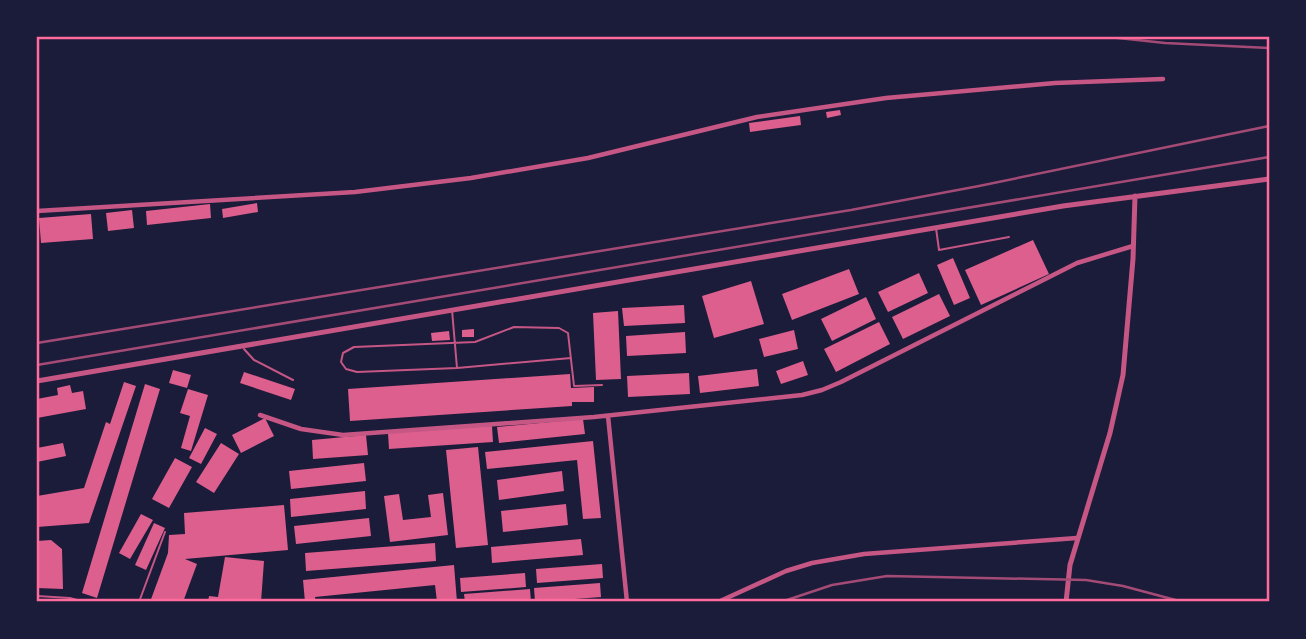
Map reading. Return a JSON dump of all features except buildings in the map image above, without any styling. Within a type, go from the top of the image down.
[{"type":"street","points":[[37,211],[355,192],[471,178],[588,158],[757,117],[886,98],[1055,83],[1163,79]]},
{"type":"street","points":[[37,381],[936,227],[1135,195],[1269,178]]},
{"type":"street","points":[[1066,602],[1070,565],[1110,433],[1124,375],[1135,195]]},
{"type":"street","points":[[260,415],[301,429],[343,435],[608,416],[802,395],[822,390],[1077,263],[1133,246]]},
{"type":"street","points":[[608,416],[627,602]]},
{"type":"street","points":[[718,602],[786,571],[812,563],[864,554],[1077,538]]},
{"type":"lane","points":[[936,227],[939,250],[1009,237]]},
{"type":"lane","points":[[452,309],[457,368]]},
{"type":"lane","points":[[571,358],[457,368],[357,372],[346,369],[341,362],[343,353],[354,347],[455,344],[475,342],[514,327],[559,328],[568,333],[571,358],[574,386],[601,385]]},
{"type":"lane","points":[[242,346],[254,360],[293,380]]},
{"type":"lane","points":[[139,602],[165,532]]},
{"type":"lane","points":[[37,596],[70,598],[84,602]]},
{"type":"railway","points":[[1109,37],[1165,43],[1269,48]]},
{"type":"railway","points":[[37,343],[851,210],[1269,126]]},
{"type":"railway","points":[[37,365],[1269,157]]},
{"type":"railway","points":[[781,602],[832,585],[887,576],[1086,580],[1123,586],[1183,602]]}]
